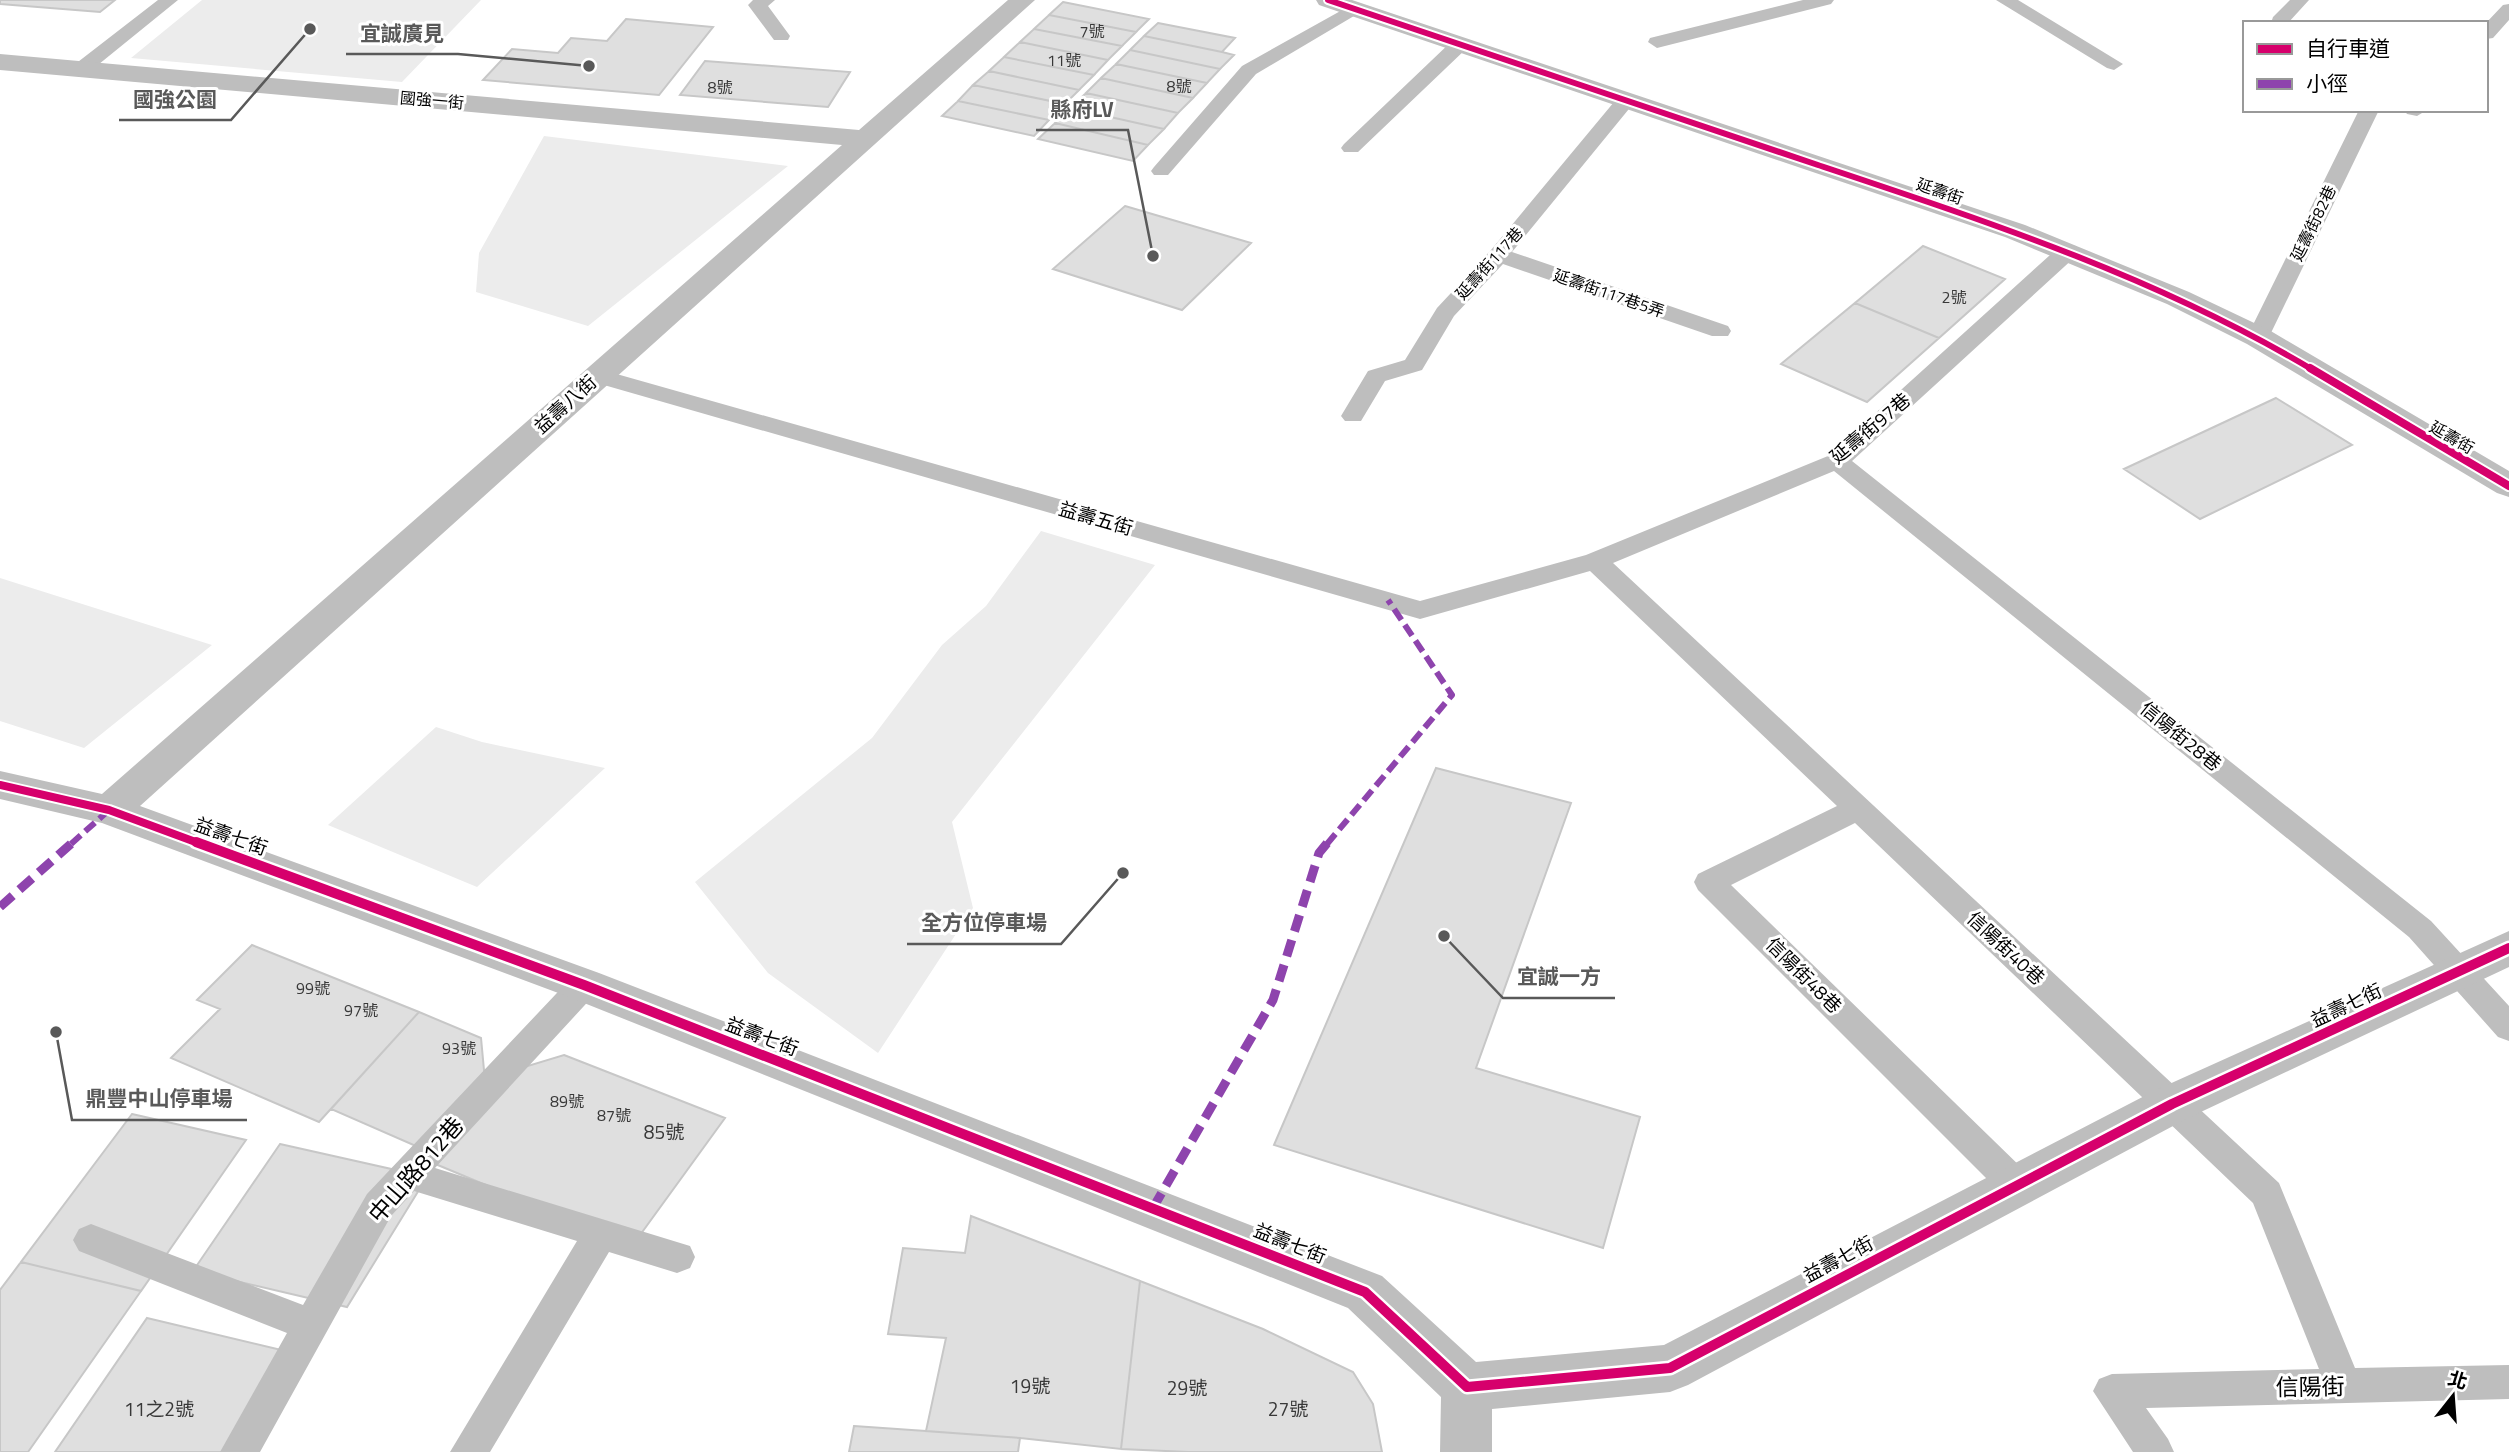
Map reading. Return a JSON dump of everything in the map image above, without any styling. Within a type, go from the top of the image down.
[{"type":"street","name":"益壽八街","points":[[109,810],[1023,0]]},
{"type":"street","name":"延壽街","points":[[1341,4],[2068,251],[2178,298],[2258,337],[2509,486]]},
{"type":"street","name":"國強一街","points":[[0,62],[864,139]]},
{"type":"street","name":"益壽七街","points":[[0,785],[109,810],[584,985],[1365,1292],[1467,1387],[1670,1368],[2172,1104],[2509,948]]},
{"type":"street","points":[[1466,1452],[1467,1387]]},
{"type":"lane","points":[[81,69],[169,0]]},
{"type":"lane","points":[[766,0],[757,5],[781,36]]},
{"type":"lane","points":[[1657,42],[1825,0]]},
{"type":"lane","points":[[2005,0],[2114,64]]},
{"type":"lane","points":[[2278,21],[2300,0]]},
{"type":"lane","points":[[1161,171],[1249,70],[1341,4]]},
{"type":"lane","points":[[2488,32],[2509,9]]},
{"type":"lane","points":[[1351,148],[1460,44]]},
{"type":"lane","name":"延壽街117巷","points":[[1353,416],[1376,376],[1414,365],[1445,313],[1499,255],[1626,100]]},
{"type":"lane","name":"延壽街82巷","points":[[2258,337],[2368,112]]},
{"type":"lane","name":"延壽街97巷","points":[[1595,561],[1838,461],[2068,251]]},
{"type":"lane","name":"延壽街117巷5弄","points":[[1499,255],[1720,331]]},
{"type":"lane","name":"益壽五街","points":[[598,376],[1420,610],[1595,561]]},
{"type":"lane","name":"信陽街28巷","points":[[1838,461],[2420,929],[2509,1028]]},
{"type":"lane","name":"信陽街40巷","points":[[1595,561],[2267,1194],[2344,1386]]},
{"type":"lane","name":"信陽街48巷","points":[[1858,809],[1709,882],[2016,1185]]},
{"type":"lane","name":"中山路812巷","points":[[239,1452],[379,1205],[584,985]]},
{"type":"lane","points":[[408,1174],[677,1257]]},
{"type":"lane","points":[[469,1452],[601,1233]]},
{"type":"lane","points":[[91,1240],[310,1325]]},
{"type":"lane","name":"信陽街","points":[[2155,1452],[2112,1391],[2509,1382]]},
{"type":"shaded area","points":[[202,0],[481,0],[402,82],[131,58]]},
{"type":"shaded area","points":[[544,136],[788,166],[588,326],[476,292],[479,253]]},
{"type":"shaded area","points":[[1041,531],[1155,565],[952,822],[973,908],[878,1053],[768,973],[695,882],[872,738],[942,645],[986,606]]},
{"type":"shaded area","points":[[0,578],[212,645],[84,748],[0,721]]},
{"type":"shaded area","points":[[436,727],[482,742],[605,768],[477,887],[328,825]]},
{"type":"building","points":[[0,0],[115,0],[100,12],[0,4]]},
{"type":"building","points":[[1063,2],[1149,19],[1136,32],[1049,15]]},
{"type":"building","points":[[1049,15],[1136,32],[1122,46],[1034,29]]},
{"type":"building","points":[[626,19],[713,27],[659,95],[483,80],[512,49],[558,53],[571,38],[607,41]]},
{"type":"building","points":[[1158,23],[1235,38],[1222,52],[1144,36]]},
{"type":"building","points":[[1034,29],[1122,46],[1108,60],[1020,42]]},
{"type":"building","points":[[1144,36],[1234,55],[1220,69],[1130,50]]},
{"type":"building","points":[[1020,42],[1108,60],[1094,75],[1004,57]]},
{"type":"building","points":[[1130,50],[1220,69],[1207,83],[1116,64]]},
{"type":"building","points":[[1004,57],[1094,75],[1079,90],[989,71]]},
{"type":"building","points":[[705,61],[850,72],[828,107],[680,95]]},
{"type":"building","points":[[1116,64],[1207,83],[1193,98],[1101,78]]},
{"type":"building","points":[[989,71],[1079,90],[1065,104],[973,85]]},
{"type":"building","points":[[1101,78],[1193,98],[1178,113],[1086,93]]},
{"type":"building","points":[[973,85],[1065,104],[1049,120],[958,101]]},
{"type":"building","points":[[1086,93],[1178,113],[1164,129],[1070,108]]},
{"type":"building","points":[[958,101],[1049,120],[1034,136],[942,116]]},
{"type":"building","points":[[1070,108],[1164,129],[1148,145],[1055,123]]},
{"type":"building","points":[[1055,123],[1148,145],[1133,161],[1038,139]]},
{"type":"building","points":[[1125,206],[1251,243],[1182,310],[1053,269]]},
{"type":"building","points":[[1923,246],[2005,279],[1939,338],[1855,303]]},
{"type":"building","points":[[1855,303],[1939,338],[1867,402],[1781,364]]},
{"type":"building","points":[[2276,398],[2352,445],[2200,519],[2124,469]]},
{"type":"building","points":[[1436,768],[1571,803],[1476,1068],[1640,1117],[1603,1248],[1274,1145]]},
{"type":"building","points":[[252,945],[419,1012],[319,1122],[171,1058],[220,1009],[197,1000]]},
{"type":"building","points":[[419,1012],[481,1038],[485,1081],[425,1150],[331,1109]]},
{"type":"building","points":[[564,1055],[725,1118],[632,1246],[433,1163],[511,1071]]},
{"type":"building","points":[[132,1114],[246,1140],[141,1291],[21,1262]]},
{"type":"building","points":[[280,1144],[427,1177],[347,1307],[193,1271]]},
{"type":"building","points":[[971,1216],[1140,1281],[1121,1449],[926,1431],[946,1338],[888,1334],[903,1248],[965,1253]]},
{"type":"building","points":[[21,1262],[141,1291],[28,1452],[0,1452],[0,1290]]},
{"type":"building","points":[[1140,1281],[1263,1329],[1353,1372],[1373,1404],[1382,1452],[1188,1452],[1121,1449]]},
{"type":"building","points":[[147,1318],[302,1355],[242,1452],[55,1452]]},
{"type":"building","points":[[854,1426],[1020,1438],[1018,1452],[849,1452]]},
{"type":"marked path","points":[[1153,1208],[1273,1000],[1319,853],[1452,695],[1388,600]]},
{"type":"marked path","points":[[0,907],[109,810]]},
{"type":"cycle path","points":[[1328,0],[2015,231],[2178,298],[2258,337],[2509,486]]},
{"type":"cycle path","points":[[0,785],[109,810],[584,985],[1365,1292],[1467,1387],[1670,1368],[2172,1104],[2509,948]]},
{"type":"place","name":"國強公園","points":[[310,29]]},
{"type":"place","name":"宜誠廣見","points":[[589,66]]},
{"type":"place","name":"縣府LV","points":[[1153,256]]},
{"type":"place","name":"全方位停車場","points":[[1123,873]]},
{"type":"place","name":"宜誠一方","points":[[1444,936]]},
{"type":"place","name":"鼎豐中山停車場","points":[[56,1032]]}]
